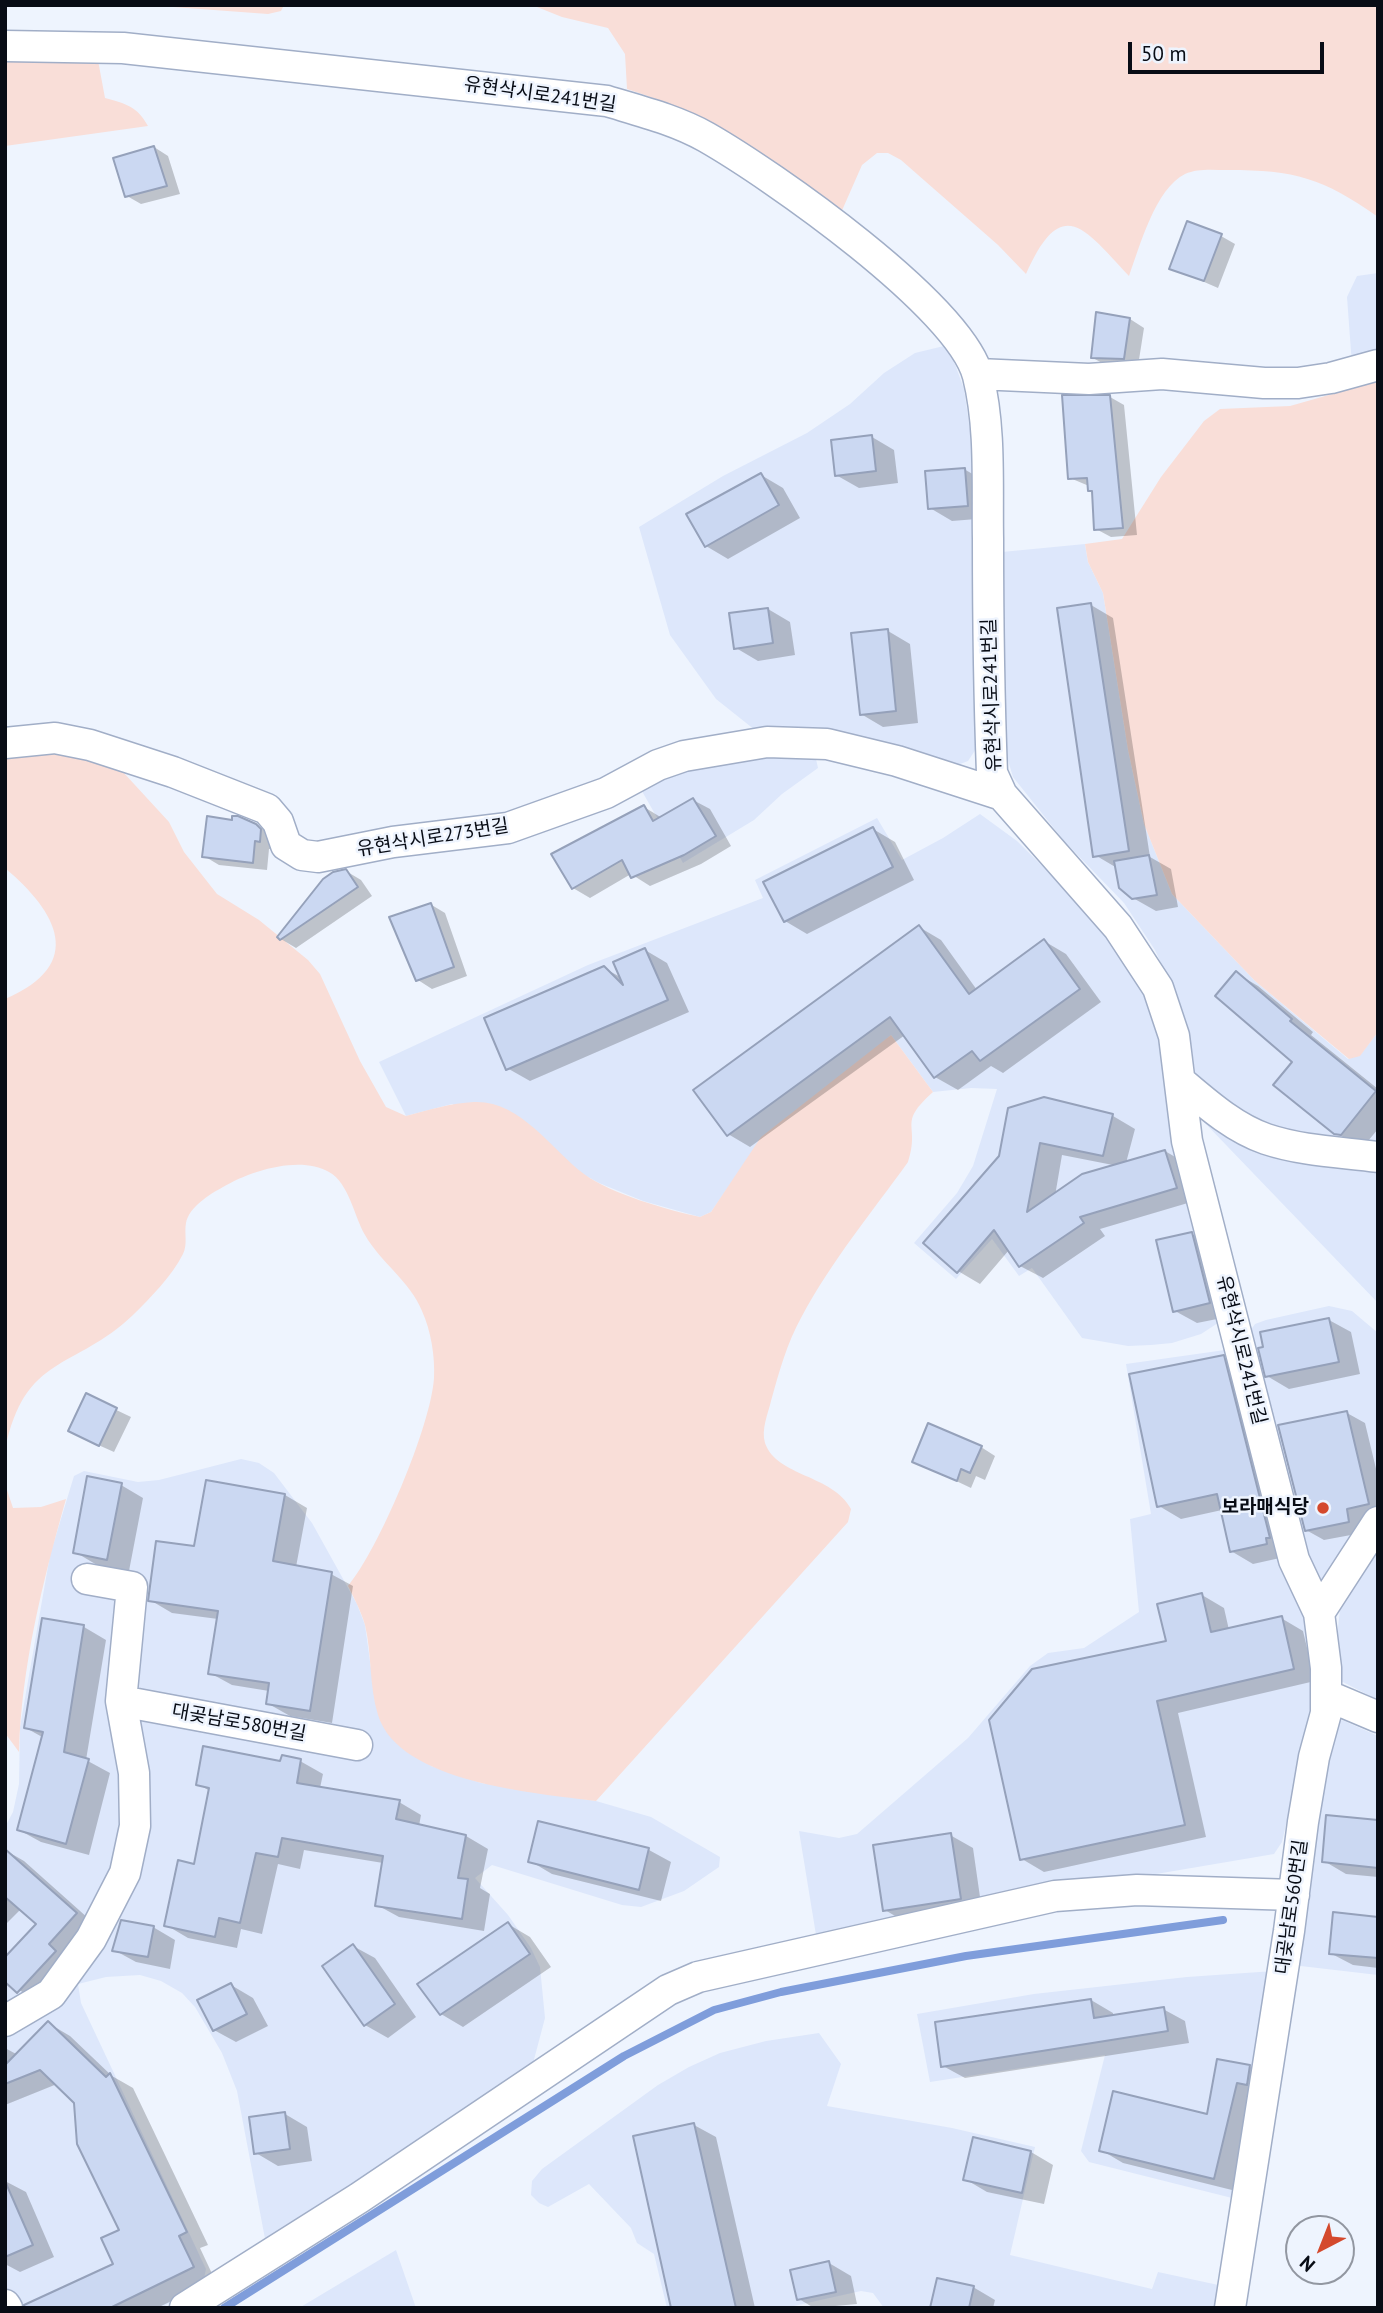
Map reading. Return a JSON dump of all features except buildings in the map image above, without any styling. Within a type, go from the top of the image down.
[{"type":"lane","name":"유현삭시로241번길","points":[[5,46],[123,48],[310,66],[607,101],[705,136],[788,191],[870,253],[939,315],[978,374],[987,450],[992,772],[1002,795],[1118,927],[1158,988],[1174,1036],[1187,1141],[1291,1547],[1319,1613]]},
{"type":"lane","points":[[978,374],[1089,379],[1162,374],[1264,383],[1298,383],[1331,379],[1378,365]]},
{"type":"lane","name":"유현삭시로273번길","points":[[5,743],[55,738],[90,745],[173,772],[267,809],[273,814],[286,845],[302,855],[318,857],[393,842],[508,828],[606,793],[658,765],[684,756],[767,742],[827,744],[897,761],[1002,795]]},
{"type":"lane","points":[[1181,1082],[1220,1114],[1264,1138],[1305,1149],[1378,1157]]},
{"type":"lane","points":[[1319,1613],[1378,1522]]},
{"type":"lane","points":[[5,2021],[51,1994],[91,1939],[125,1873],[135,1826],[134,1773],[121,1701],[132,1587],[88,1579]]},
{"type":"lane","name":"대곶남로560번길","points":[[1230,2308],[1314,1757],[1326,1713],[1319,1613]]},
{"type":"lane","points":[[1326,1695],[1378,1717]]},
{"type":"lane","name":"대곶남로580번길","points":[[121,1701],[358,1745]]},
{"type":"lane","points":[[185,2308],[359,2199],[668,1990],[698,1977],[1055,1896],[1137,1890],[1294,1895]]},
{"type":"shaded area","points":[[146,5],[284,5],[281,11],[268,14]]},
{"type":"shaded area","points":[[532,5],[1378,5],[1378,217],[1341,193],[1308,179],[1251,170],[1195,171],[1174,181],[1165,192],[1150,219],[1129,276],[1086,233],[1074,227],[1063,226],[1051,233],[1026,274],[998,245],[901,160],[888,153],[877,153],[862,165],[840,215],[792,176],[713,125],[657,99],[627,89],[625,54],[608,28],[562,17]]},
{"type":"shaded area","points":[[97,55],[105,98],[130,107],[140,114],[148,126],[5,146],[5,57]]},
{"type":"shaded area","points":[[1378,273],[1378,358],[1352,365],[1347,297],[1357,276]]},
{"type":"shaded area","points":[[948,345],[964,389],[971,437],[977,541],[976,749],[968,761],[955,766],[760,734],[716,699],[670,635],[639,527],[723,476],[807,433],[850,404],[884,373],[915,353]]},
{"type":"shaded area","points":[[1378,381],[1378,1032],[1360,1056],[1349,1059],[1255,981],[1172,894],[1144,824],[1128,750],[1103,593],[1088,562],[1085,544],[1122,539],[1161,477],[1204,421],[1220,409],[1290,406]]},
{"type":"shaded area","points":[[1085,544],[1088,562],[1103,593],[1128,750],[1144,824],[1172,894],[1255,981],[1348,1059],[1360,1055],[1378,1032],[1378,1303],[1202,1120],[1190,1037],[1179,1003],[1155,950],[1124,903],[1064,841],[1013,777],[1007,757],[1002,552]]},
{"type":"shaded area","points":[[59,750],[100,759],[123,772],[169,822],[184,852],[217,894],[259,920],[308,960],[320,974],[360,1061],[386,1107],[406,1116],[457,1104],[491,1103],[520,1117],[595,1181],[640,1200],[700,1217],[711,1212],[761,1137],[891,1035],[933,1092],[912,1118],[908,1162],[839,1257],[797,1326],[784,1358],[765,1422],[764,1438],[771,1454],[792,1470],[819,1482],[842,1498],[851,1509],[848,1522],[596,1801],[506,1788],[440,1770],[412,1756],[391,1738],[378,1715],[365,1625],[348,1586],[374,1545],[414,1455],[431,1399],[434,1361],[428,1327],[417,1300],[365,1235],[342,1184],[329,1172],[304,1165],[275,1167],[234,1181],[201,1202],[188,1217],[184,1250],[167,1278],[133,1315],[111,1333],[39,1379],[25,1396],[14,1419],[5,1450],[5,999],[31,985],[47,970],[55,954],[55,937],[38,902],[5,868],[5,756]]},
{"type":"shaded area","points":[[795,753],[816,759],[818,768],[782,794],[754,820],[683,863],[639,786],[720,760]]},
{"type":"shaded area","points":[[980,814],[1017,841],[1101,924],[1153,1001],[1221,1312],[1218,1323],[1201,1334],[1172,1343],[1128,1346],[1082,1338],[1032,1268],[1019,1276],[992,1239],[956,1279],[914,1243],[957,1193],[973,1166],[997,1089],[971,1088],[933,1092],[891,1035],[729,1186],[711,1212],[700,1217],[643,1201],[599,1183],[452,1104],[406,1116],[379,1062],[588,965],[763,898],[755,880],[877,818],[902,860]]},
{"type":"shaded area","points":[[1329,1306],[1352,1311],[1378,1333],[1378,1505],[1328,1580],[1321,1583],[1314,1579],[1250,1331],[1255,1324],[1266,1320]]},
{"type":"shaded area","points":[[1232,1349],[1287,1573],[1308,1631],[1317,1689],[1282,1842],[1274,1854],[1109,1882],[817,1941],[799,1831],[839,1838],[857,1834],[968,1738],[1030,1666],[1048,1653],[1084,1648],[1139,1612],[1130,1519],[1151,1514],[1126,1364]]},
{"type":"shaded area","points":[[241,1459],[259,1463],[274,1473],[312,1523],[357,1604],[365,1625],[374,1690],[431,1766],[481,1783],[596,1801],[651,1817],[720,1857],[719,1867],[684,1891],[641,1907],[622,1905],[492,1865],[475,1878],[508,1915],[531,1948],[540,1967],[545,2018],[531,2071],[266,2244],[237,2091],[222,2053],[195,2007],[182,1993],[161,1981],[140,1975],[106,1977],[78,1984],[81,2003],[206,2269],[203,2284],[161,2308],[18,2308],[5,2285],[5,1827],[13,1812],[19,1784],[20,1727],[50,1555],[74,1476],[84,1471],[138,1482],[159,1480]]},
{"type":"shaded area","points":[[5,1484],[13,1508],[41,1507],[66,1499],[49,1561],[29,1656],[19,1752],[5,1733]]},
{"type":"shaded area","points":[[1378,1540],[1378,1700],[1339,1680],[1337,1636],[1340,1610]]},
{"type":"shaded area","points":[[1342,1720],[1378,1736],[1378,1975],[1292,1965],[1335,1725]]},
{"type":"shaded area","points":[[1274,1971],[1236,2199],[1089,2162],[1081,2151],[1105,2055],[930,2082],[917,2014],[1034,1994],[1187,1977]]},
{"type":"shaded area","points":[[819,2033],[841,2064],[827,2106],[952,2128],[1035,2147],[1010,2255],[1152,2289],[1158,2272],[1223,2286],[1220,2308],[884,2308],[873,2293],[861,2291],[785,2308],[667,2308],[654,2254],[637,2243],[631,2228],[589,2184],[548,2207],[531,2195],[532,2181],[542,2169],[658,2085],[689,2067],[720,2053],[766,2041]]},
{"type":"shaded area","points":[[396,2250],[416,2308],[299,2308]]},
{"type":"waterway","points":[[224,2308],[624,2056],[714,2010],[781,1992],[966,1956],[1223,1920]]},
{"type":"place","name":"보라매식당","points":[[1323,1508]]}]
